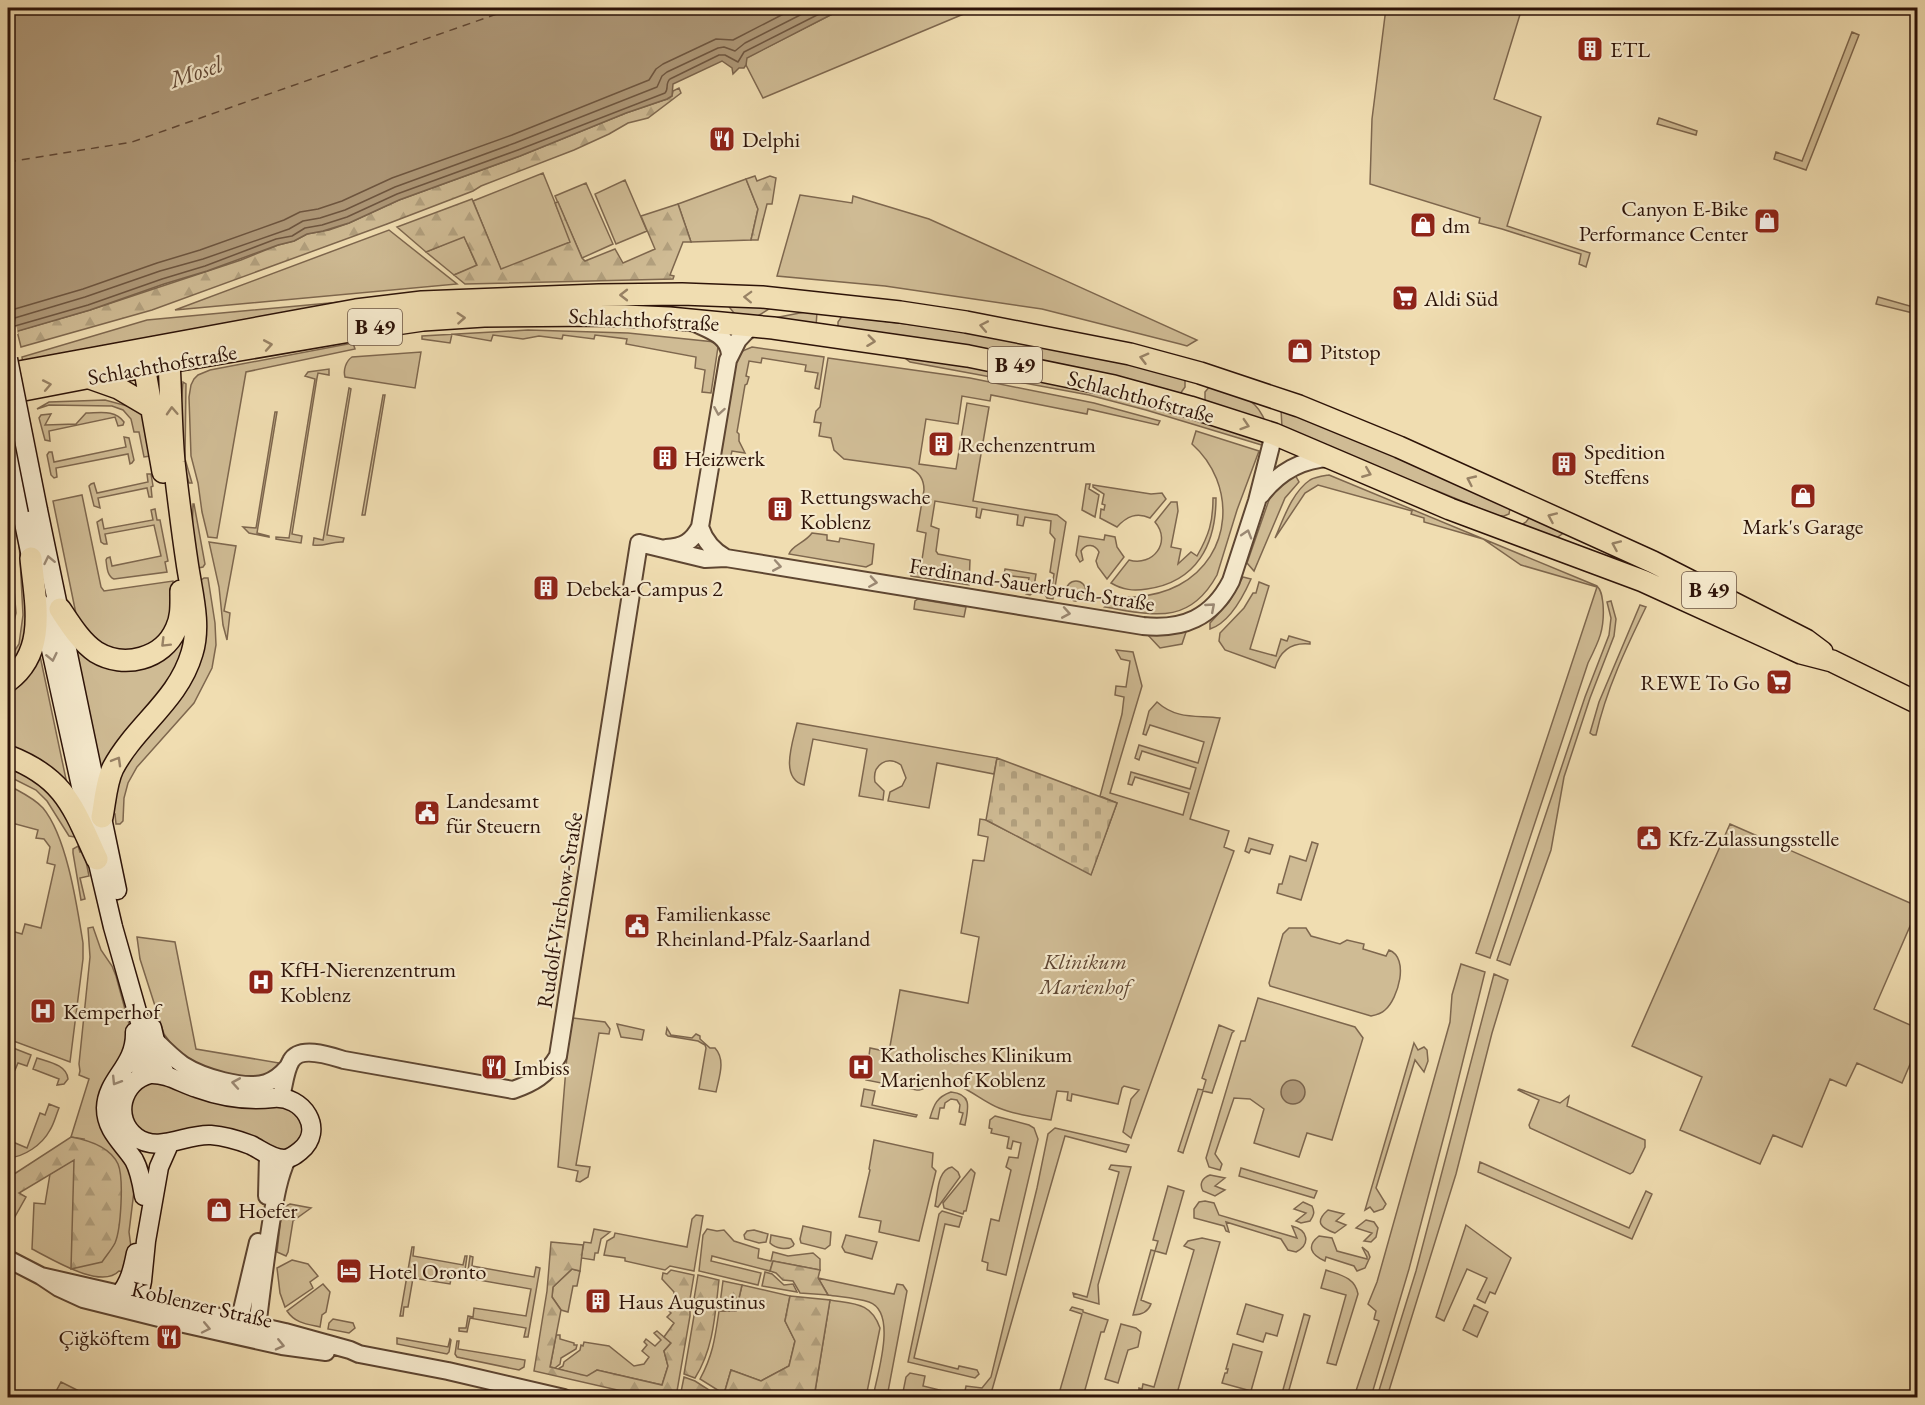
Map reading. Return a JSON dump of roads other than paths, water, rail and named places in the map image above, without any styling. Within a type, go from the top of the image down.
[{"type":"main road","name":"Schlachthofstraße","points":[[8,393],[87,377],[356,310],[422,302],[587,295],[682,294],[762,297],[977,324],[1130,354],[1200,373],[1336,421],[1399,447],[1653,562],[1811,643],[1832,661]]},
{"type":"main road","points":[[682,294],[710,322]]},
{"type":"main road","points":[[750,327],[770,312],[807,301]]},
{"type":"main road","points":[[827,336],[830,304]]},
{"type":"main road","name":"Schlachthofstraße","points":[[8,374],[158,358],[423,320],[484,316],[602,315],[687,320],[827,336],[968,356],[1114,386],[1274,434],[1494,526],[1628,575],[1801,653],[1832,661],[1917,703]]},
{"type":"main road","points":[[8,358],[30,512],[36,620],[34,642],[28,660],[8,681]]},
{"type":"main road","points":[[60,609],[89,647],[115,660],[132,661],[154,653],[171,638],[177,628],[180,617],[181,591],[162,463],[146,377],[158,358]]},
{"type":"main road","points":[[102,817],[111,771],[139,729],[171,696],[184,676],[193,650],[195,626],[193,596],[158,358]]},
{"type":"main road","points":[[1190,407],[1200,373]]},
{"type":"main road","points":[[87,377],[118,388],[152,408]]},
{"type":"main road","points":[[1263,394],[1275,421],[1274,434]]},
{"type":"main road","points":[[8,446],[60,609],[123,916],[160,1062],[166,1076]]},
{"type":"main road","points":[[1494,526],[1509,524],[1515,520],[1524,504]]},
{"type":"main road","points":[[31,558],[97,859],[144,1041],[145,1056],[140,1078]]},
{"type":"main road","points":[[8,756],[42,773],[60,789],[72,805],[97,859]]},
{"type":"main road","points":[[124,966],[125,992],[135,1028],[135,1045],[130,1059],[111,1090],[106,1108],[112,1131],[136,1165],[144,1196]]},
{"type":"main road","points":[[119,1295],[126,1287],[132,1268],[149,1166],[140,1140],[126,1126],[122,1109],[123,1099],[128,1089],[140,1078],[150,1074],[166,1076],[197,1088],[231,1097],[256,1100],[286,1099],[307,1114],[311,1126],[311,1133],[303,1149],[287,1159],[268,1155],[243,1142],[209,1135],[190,1136],[156,1144],[140,1140]]},
{"type":"main road","points":[[137,1305],[159,1167],[170,1142]]},
{"type":"street","points":[[687,320],[719,335],[728,344],[730,354]]},
{"type":"street","points":[[665,548],[680,547],[688,543],[700,527],[730,354],[738,340],[750,327]]},
{"type":"street","name":"Ferdinand-Sauerbruch-Straße","points":[[639,543],[705,559],[726,558],[1143,626],[1168,627],[1186,623],[1201,615],[1218,602],[1226,592],[1257,501],[1274,434]]},
{"type":"street","name":"Ferdinand-Sauerbruch-Straße","points":[[1257,501],[1279,475],[1303,464],[1330,458]]},
{"type":"street","points":[[700,527],[709,544],[726,558]]},
{"type":"street","name":"Rudolf-Virchow-Straße","points":[[293,1060],[324,1054],[344,1060],[513,1090],[541,1078],[552,1068],[558,1056],[639,543]]},
{"type":"street","points":[[155,1040],[191,1070],[228,1082],[261,1084],[277,1078],[293,1060]]},
{"type":"street","points":[[286,1099],[293,1060]]},
{"type":"street","name":"Rudolf-Virchow-Straße","points":[[286,1099],[298,1066],[303,1062],[344,1060]]},
{"type":"street","points":[[238,1328],[256,1254],[267,1192],[268,1155]]},
{"type":"street","points":[[256,1332],[276,1193],[280,1173],[287,1159]]},
{"type":"street","name":"Koblenzer Straße","points":[[8,1259],[83,1299],[137,1305],[256,1332],[285,1332],[359,1354],[448,1371],[564,1398]]},
{"type":"street","name":"Koblenzer Straße","points":[[41,1276],[119,1295],[137,1305]]},
{"type":"water","name":"Mosel","points":[[8,8],[844,8],[747,58],[744,68],[739,68],[733,74],[732,68],[722,61],[673,84],[672,96],[667,99],[399,200],[349,223],[307,234],[294,241],[90,310],[8,334]]},
{"type":"water","points":[[1293,1080],[1302,1083],[1305,1092],[1302,1101],[1293,1104],[1284,1101],[1281,1092],[1284,1083]]},
{"type":"place","name":"ETL","points":[[1590,49]]},
{"type":"place","name":"Delphi","points":[[722,139]]},
{"type":"place","name":"Canyon E-Bike Performance Center","points":[[1767,221]]},
{"type":"place","name":"dm","points":[[1423,225]]},
{"type":"place","name":"Aldi Süd","points":[[1405,298]]},
{"type":"place","name":"Pitstop","points":[[1300,351]]},
{"type":"place","name":"Rechenzentrum","points":[[941,444]]},
{"type":"place","name":"Heizwerk","points":[[665,458]]},
{"type":"place","name":"Spedition Steffens","points":[[1564,464]]},
{"type":"place","name":"Mark's Garage","points":[[1803,496]]},
{"type":"place","name":"Rettungswache Koblenz","points":[[780,509]]},
{"type":"place","name":"Debeka-Campus 2","points":[[546,588]]},
{"type":"place","name":"REWE To Go","points":[[1779,682]]},
{"type":"place","name":"Landesamt für Steuern","points":[[427,813]]},
{"type":"place","name":"Kfz-Zulassungsstelle","points":[[1649,838]]},
{"type":"place","name":"Familienkasse Rheinland-Pfalz-Saarland","points":[[637,926]]},
{"type":"place","name":"KfH-Nierenzentrum Koblenz","points":[[261,982]]},
{"type":"place","name":"Kemperhof","points":[[43,1011]]},
{"type":"place","name":"Imbiss","points":[[494,1067]]},
{"type":"place","name":"Katholisches Klinikum Marienhof Koblenz","points":[[861,1067]]},
{"type":"place","name":"Hoefer","points":[[219,1210]]},
{"type":"place","name":"Hotel Oronto","points":[[349,1271]]},
{"type":"place","name":"Haus Augustinus","points":[[598,1301]]},
{"type":"place","name":"Çiğköftem","points":[[169,1337]]},
{"type":"park label","name":"Klinikum Marienhof","points":[[1085,974]]}]
